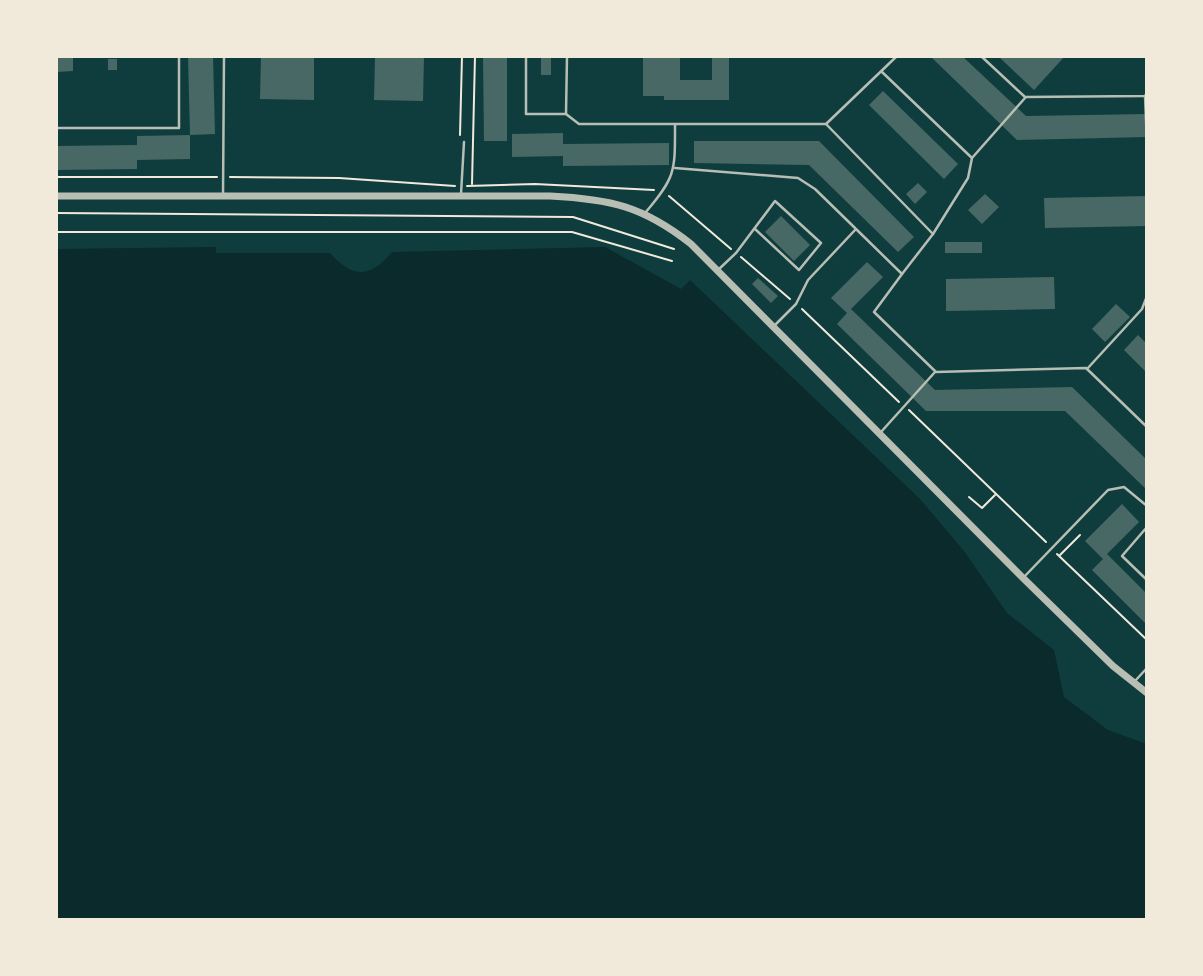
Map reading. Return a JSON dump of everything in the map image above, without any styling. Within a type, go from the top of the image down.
[{"type":"street","points":[[56,196],[583,198],[623,204],[646,213],[691,244],[1023,578],[1133,683],[1147,693]]},
{"type":"lane","points":[[56,128],[179,128],[179,56]]},
{"type":"lane","points":[[223,196],[224,56]]},
{"type":"lane","points":[[526,56],[526,114],[566,114],[579,124],[676,125],[826,124],[897,56]]},
{"type":"lane","points":[[566,114],[567,56]]},
{"type":"lane","points":[[981,56],[1025,97],[1146,95],[1147,143]]},
{"type":"lane","points":[[881,72],[972,158]]},
{"type":"lane","points":[[1025,97],[972,158],[968,178],[933,234],[874,312],[936,372],[1087,369],[1147,427]]},
{"type":"lane","points":[[826,124],[933,234]]},
{"type":"lane","points":[[646,213],[663,193],[676,169],[676,125]]},
{"type":"lane","points":[[461,196],[464,142]]},
{"type":"lane","points":[[676,169],[797,177],[815,189],[902,274]]},
{"type":"lane","points":[[718,270],[736,253],[775,201],[821,243],[799,270],[755,229]]},
{"type":"lane","points":[[773,327],[796,304],[808,280],[856,229]]},
{"type":"lane","points":[[1087,369],[1142,309],[1147,296]]},
{"type":"lane","points":[[1142,309],[1147,313]]},
{"type":"lane","points":[[879,435],[936,372]]},
{"type":"lane","points":[[1023,578],[1108,490],[1124,487],[1147,506]]},
{"type":"lane","points":[[1147,527],[1122,556],[1147,580]]},
{"type":"lane","points":[[1133,683],[1147,668]]},
{"type":"path","points":[[460,136],[462,56]]},
{"type":"path","points":[[472,186],[475,56]]},
{"type":"path","points":[[56,177],[339,178],[462,186],[535,184],[663,193],[676,199],[796,304],[1147,640]]},
{"type":"path","points":[[56,213],[573,217],[674,249]]},
{"type":"path","points":[[56,232],[572,232],[672,261]]},
{"type":"path","points":[[968,497],[982,508],[996,494]]},
{"type":"path","points":[[1060,556],[1080,535]]},
{"type":"water","points":[[216,247],[216,253],[330,253],[346,267],[361,272],[376,267],[392,252],[605,247],[681,289],[690,280],[920,499],[964,551],[1007,613],[1054,650],[1064,697],[1108,730],[1147,744],[1147,920],[56,920],[56,249]]},
{"type":"building","points":[[56,56],[73,56],[73,71],[56,72]]},
{"type":"building","points":[[188,56],[213,56],[215,134],[190,135]]},
{"type":"building","points":[[261,56],[314,58],[314,100],[260,99]]},
{"type":"building","points":[[424,56],[423,101],[374,100],[375,58]]},
{"type":"building","points":[[483,56],[507,56],[507,141],[484,141]]},
{"type":"building","points":[[643,56],[680,56],[680,80],[712,80],[712,56],[729,56],[729,100],[664,100],[664,96],[643,96]]},
{"type":"building","points":[[930,56],[962,56],[1026,116],[1147,114],[1147,137],[1017,140]]},
{"type":"building","points":[[998,56],[1065,56],[1034,90]]},
{"type":"building","points":[[541,58],[551,58],[551,75],[541,75]]},
{"type":"building","points":[[108,59],[117,59],[117,70],[108,70]]},
{"type":"building","points":[[883,91],[958,164],[944,179],[869,105]]},
{"type":"building","points":[[563,133],[563,144],[669,143],[669,165],[563,166],[563,156],[512,157],[512,134]]},
{"type":"building","points":[[190,135],[190,159],[137,160],[137,169],[56,170],[56,146],[137,145],[137,136]]},
{"type":"building","points":[[694,141],[819,141],[914,237],[898,252],[809,165],[694,163]]},
{"type":"building","points":[[918,183],[927,192],[915,204],[906,194]]},
{"type":"building","points":[[985,194],[999,207],[982,224],[968,210]]},
{"type":"building","points":[[1147,196],[1147,226],[1045,228],[1044,198]]},
{"type":"building","points":[[781,216],[810,245],[794,261],[765,232]]},
{"type":"building","points":[[945,242],[982,242],[982,253],[945,253]]},
{"type":"building","points":[[867,262],[883,277],[851,309],[935,390],[1072,387],[1147,460],[1147,490],[1065,411],[926,411],[837,324],[847,313],[831,298]]},
{"type":"building","points":[[1054,277],[1055,309],[946,311],[946,279]]},
{"type":"building","points":[[758,278],[778,296],[771,303],[752,284]]},
{"type":"building","points":[[1116,304],[1130,317],[1105,342],[1092,329]]},
{"type":"building","points":[[1138,335],[1147,344],[1147,373],[1124,350]]},
{"type":"building","points":[[1122,504],[1139,522],[1107,554],[1147,594],[1147,625],[1092,570],[1103,559],[1085,541]]}]
